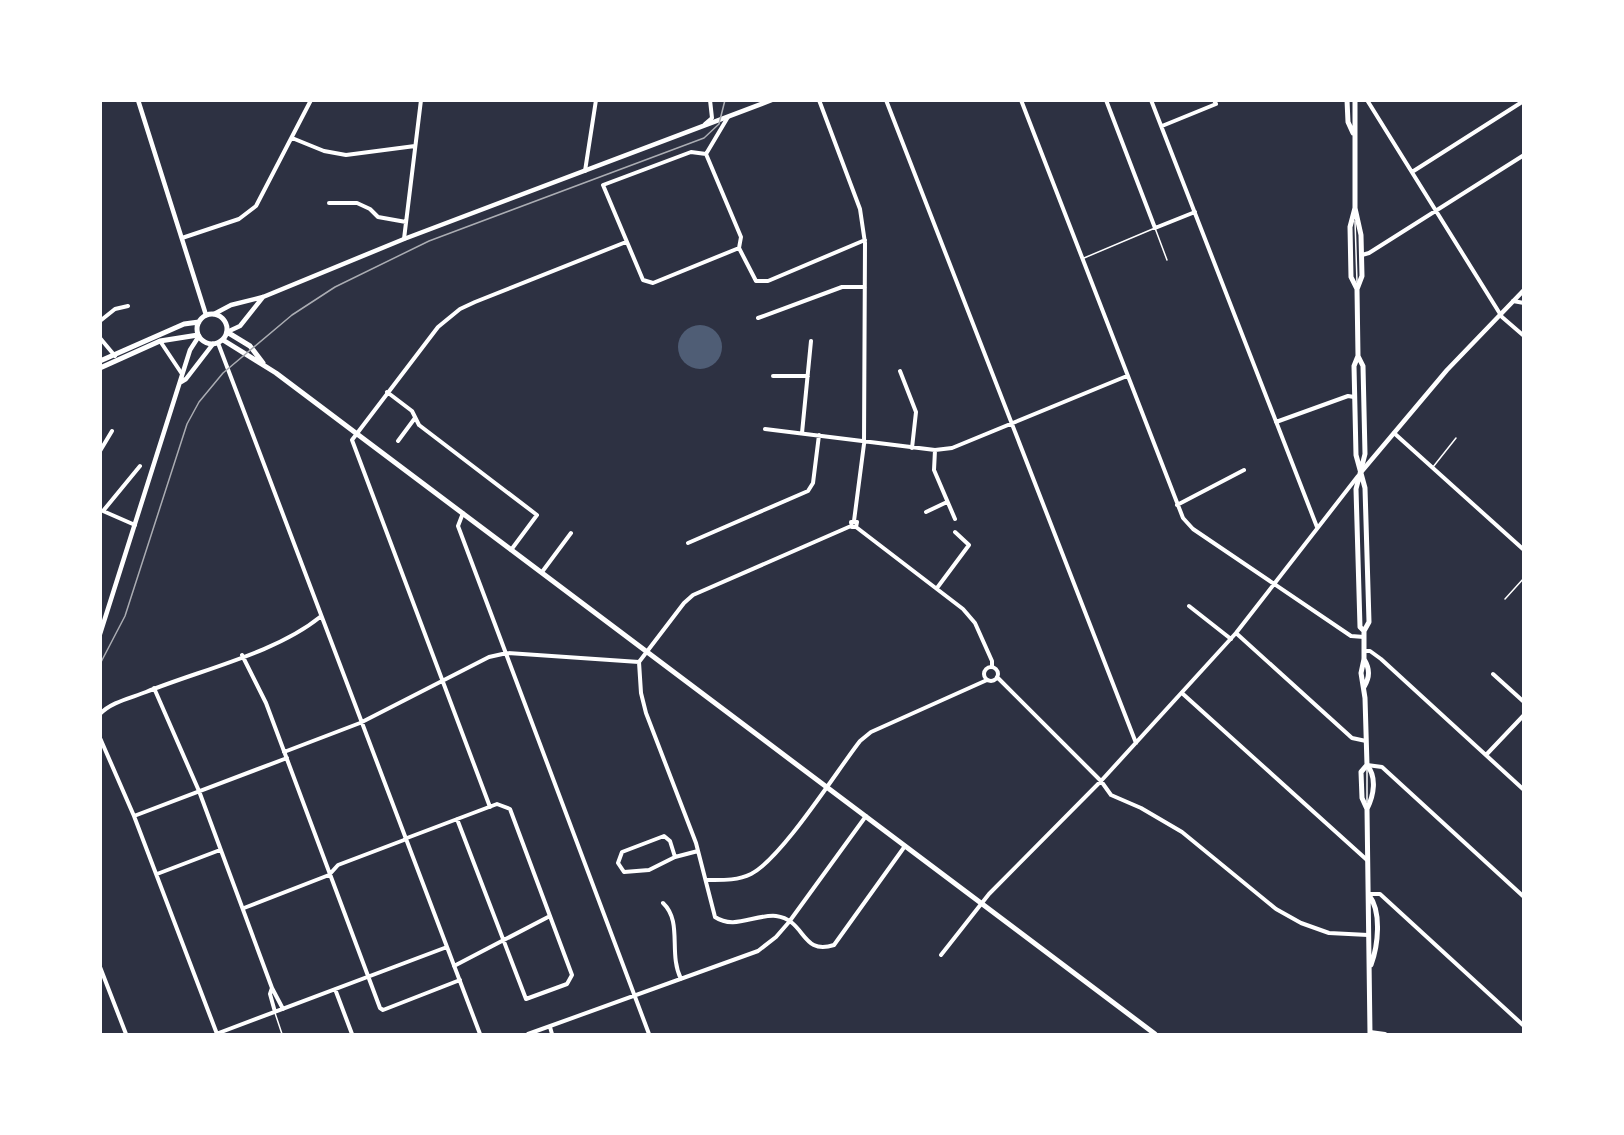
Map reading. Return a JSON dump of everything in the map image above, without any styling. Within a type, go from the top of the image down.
[{"type":"main road","points":[[1347,100],[1348,122],[1353,134]]},
{"type":"main road","points":[[1355,100],[1353,134],[1355,208],[1350,227],[1351,277],[1357,289]]},
{"type":"main road","points":[[1355,208],[1361,226],[1362,276],[1357,289],[1358,356],[1354,366],[1354,397],[1356,455],[1365,488],[1369,622],[1364,634],[1364,659],[1361,674],[1364,687],[1367,765],[1373,772],[1373,798],[1367,809]]},
{"type":"main road","points":[[100,368],[116,357],[184,324],[199,322],[206,315],[214,314],[224,320],[227,332],[250,346],[263,363]]},
{"type":"main road","points":[[199,322],[198,335],[205,342],[218,343],[263,363],[1155,1035]]},
{"type":"main road","points":[[218,343],[227,332]]},
{"type":"main road","points":[[100,361],[160,341],[198,335]]},
{"type":"main road","points":[[1358,356],[1363,366],[1365,454],[1356,489],[1360,627],[1364,634]]},
{"type":"main road","points":[[1367,765],[1361,772],[1362,798],[1367,809],[1369,862],[1370,1033]]},
{"type":"main road","points":[[1369,894],[1376,903],[1376,951],[1369,969]]},
{"type":"street","points":[[138,100],[206,315]]},
{"type":"street","points":[[182,238],[239,219],[248,213],[266,190],[311,100]]},
{"type":"street","points":[[404,239],[421,100]]},
{"type":"street","points":[[585,172],[596,100]]},
{"type":"street","points":[[701,128],[712,118],[710,100]]},
{"type":"street","points":[[214,314],[235,303],[263,297],[404,239],[772,100]]},
{"type":"street","points":[[819,100],[855,193],[865,240],[863,441],[854,521],[851,526]]},
{"type":"street","points":[[886,100],[1136,743]]},
{"type":"street","points":[[1021,100],[1183,518],[1193,529],[1351,636],[1364,634]]},
{"type":"street","points":[[1106,100],[1155,228],[1195,212]]},
{"type":"street","points":[[1151,100],[1317,527]]},
{"type":"street","points":[[1161,126],[1215,104],[1214,100]]},
{"type":"street","points":[[1367,100],[1501,313],[1524,336]]},
{"type":"street","points":[[1412,172],[1522,102]]},
{"type":"street","points":[[706,154],[729,117]]},
{"type":"street","points":[[292,138],[340,154],[415,146]]},
{"type":"street","points":[[706,154],[691,152],[603,185],[643,280],[653,283],[739,248]]},
{"type":"street","points":[[706,154],[741,237],[739,248],[752,277],[762,283],[865,240]]},
{"type":"street","points":[[1362,255],[1437,211],[1524,155]]},
{"type":"street","points":[[329,203],[357,203],[370,209],[378,217],[406,222]]},
{"type":"street","points":[[490,807],[352,442],[431,334],[460,309],[626,242]]},
{"type":"street","points":[[758,318],[842,287],[865,287]]},
{"type":"street","points":[[941,955],[982,903],[1183,694],[1236,633],[1393,432],[1524,290]]},
{"type":"street","points":[[227,332],[240,326],[263,297]]},
{"type":"street","points":[[1512,301],[1524,303]]},
{"type":"street","points":[[100,321],[115,309],[128,306]]},
{"type":"street","points":[[100,634],[192,342],[198,335]]},
{"type":"street","points":[[100,338],[116,357]]},
{"type":"street","points":[[160,341],[182,374]]},
{"type":"street","points":[[802,433],[811,341]]},
{"type":"street","points":[[181,382],[218,343],[480,1035]]},
{"type":"street","points":[[900,371],[916,412],[912,448]]},
{"type":"street","points":[[773,376],[808,376]]},
{"type":"street","points":[[765,429],[912,448],[935,450],[952,448],[1127,376]]},
{"type":"street","points":[[389,391],[412,411],[419,425],[537,515],[511,550]]},
{"type":"street","points":[[1276,422],[1348,396],[1354,397]]},
{"type":"street","points":[[398,441],[416,417]]},
{"type":"street","points":[[100,451],[112,431]]},
{"type":"street","points":[[1393,432],[1524,550]]},
{"type":"street","points":[[688,543],[808,491],[813,483],[819,435]]},
{"type":"street","points":[[935,450],[934,470],[955,519]]},
{"type":"street","points":[[136,525],[102,512],[140,466]]},
{"type":"street","points":[[1177,505],[1244,470]]},
{"type":"street","points":[[926,512],[947,502]]},
{"type":"street","points":[[463,513],[458,526],[649,1035]]},
{"type":"street","points":[[854,521],[856,527]]},
{"type":"street","points":[[905,846],[834,945],[822,949],[812,946],[800,928],[776,916],[729,923],[715,917],[698,851],[646,713],[639,662],[684,603],[693,595],[851,526],[856,527],[937,588],[975,623],[992,661],[992,667]]},
{"type":"street","points":[[937,588],[969,545],[955,532]]},
{"type":"street","points":[[542,572],[571,533]]},
{"type":"street","points":[[1189,606],[1231,639]]},
{"type":"street","points":[[101,713],[115,704],[154,688],[293,636],[320,617]]},
{"type":"street","points":[[1236,633],[1352,738],[1366,741]]},
{"type":"street","points":[[1364,651],[1370,651],[1381,659],[1524,789]]},
{"type":"street","points":[[284,752],[360,723],[489,657],[507,653],[639,662]]},
{"type":"street","points":[[242,655],[266,703],[329,875],[370,976],[380,1008],[383,1010],[460,980]]},
{"type":"street","points":[[992,667],[997,671],[997,677],[1101,780],[1111,795],[1141,807],[1182,832],[1276,909],[1301,923],[1329,933],[1368,935]]},
{"type":"street","points":[[987,680],[984,672],[992,667]]},
{"type":"street","points":[[1493,674],[1524,702]]},
{"type":"street","points":[[706,880],[734,879],[762,868],[780,848],[860,741],[871,732],[997,677]]},
{"type":"street","points":[[154,688],[199,791],[272,988],[283,1009]]},
{"type":"street","points":[[1183,694],[1369,862]]},
{"type":"street","points":[[1486,755],[1524,715]]},
{"type":"street","points":[[100,738],[157,874],[216,1034],[447,947]]},
{"type":"street","points":[[134,816],[287,758]]},
{"type":"street","points":[[1367,765],[1382,767],[1524,897]]},
{"type":"street","points":[[244,908],[329,875],[338,865],[407,838],[457,819],[490,807],[497,804],[510,809],[572,975],[567,984],[526,999],[457,819]]},
{"type":"street","points":[[528,1035],[758,951],[789,922],[866,816]]},
{"type":"street","points":[[675,857],[670,841],[664,836],[622,852],[618,863],[624,872],[639,872],[675,857],[698,851]]},
{"type":"street","points":[[157,874],[221,850]]},
{"type":"street","points":[[1369,894],[1380,894],[1524,1026]]},
{"type":"street","points":[[663,903],[672,911],[675,928],[673,950],[681,979]]},
{"type":"street","points":[[454,966],[550,916]]},
{"type":"street","points":[[100,967],[126,1035]]},
{"type":"street","points":[[272,988],[270,994],[275,1012]]},
{"type":"street","points":[[335,989],[352,1035]]},
{"type":"street","points":[[550,1027],[552,1035]]},
{"type":"street","points":[[1370,1033],[1385,1035]]},
{"type":"lane","points":[[1082,259],[1155,228],[1167,260]]},
{"type":"lane","points":[[1433,468],[1456,438]]},
{"type":"lane","points":[[1505,599],[1524,578]]},
{"type":"lane","points":[[275,1012],[282,1035]]},
{"type":"water","points":[[700,325],[715,332],[722,347],[715,362],[700,369],[685,362],[678,347],[685,332]]},
{"type":"tram line","points":[[100,664],[125,616],[187,424],[199,402],[223,373],[292,315],[335,287],[429,241],[704,138],[719,124],[725,100]]}]
